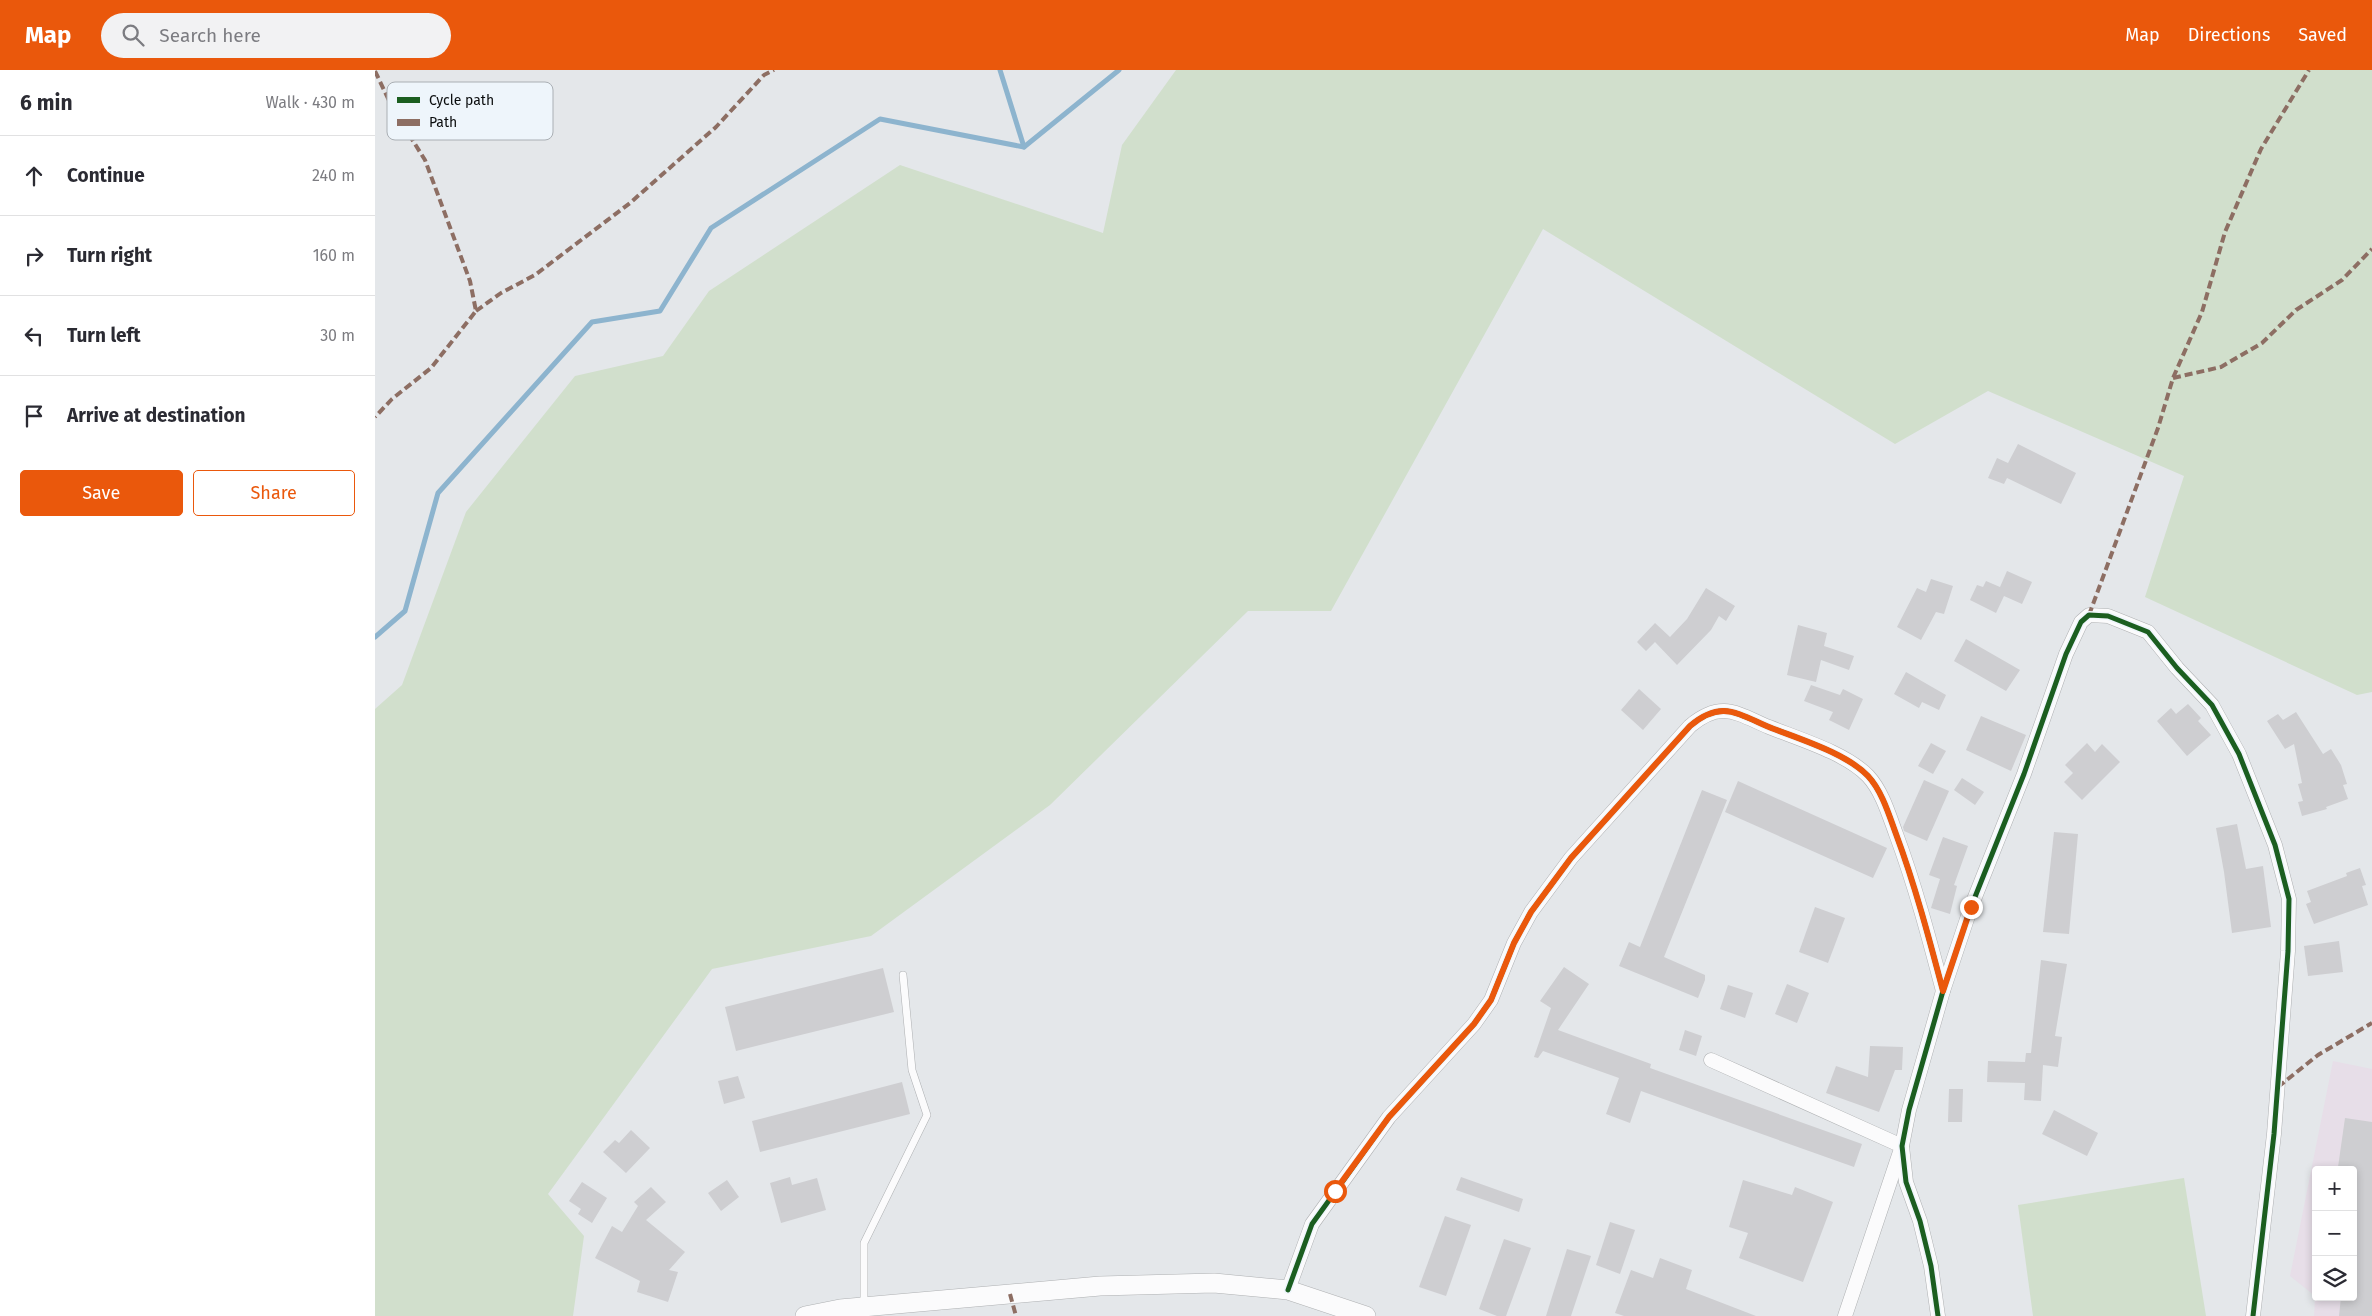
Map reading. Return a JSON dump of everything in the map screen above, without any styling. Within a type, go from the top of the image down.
[{"type":"street","points":[[1845,1316],[1902,1146],[1909,1110],[1943,991],[1971,907],[2024,774],[2066,654],[2081,622],[2089,615],[2108,616],[2148,632],[2177,668],[2212,705],[2239,754],[2275,845],[2289,900],[2288,950],[2274,1134],[2253,1316]]},
{"type":"street","points":[[1288,1290],[1312,1224],[1389,1117],[1474,1024],[1491,1000],[1514,943],[1531,912],[1571,858],[1690,726],[1704,714],[1724,710],[1743,716],[1833,753],[1867,776],[1885,804],[1912,878],[1943,991]]},
{"type":"street","points":[[1711,1060],[1902,1146]]},
{"type":"street","points":[[1902,1146],[1906,1182],[1920,1221],[1929,1257],[1938,1316]]},
{"type":"street","points":[[805,1316],[864,1307],[1100,1286],[1214,1283],[1288,1290],[1366,1316]]},
{"type":"lane","points":[[864,1307],[864,1243],[927,1115],[913,1070],[903,975]]},
{"type":"shaded area","points":[[2333,1061],[2372,1069],[2372,1316],[2314,1316],[2315,1301],[2357,1301],[2357,1166],[2312,1166]]},
{"type":"shaded area","points":[[2312,1166],[2312,1256],[2312,1294],[2290,1276]]},
{"type":"green space","points":[[1176,70],[2372,70],[2372,692],[2357,695],[2145,597],[2184,476],[1988,391],[1895,444],[1543,229],[1331,611],[1248,611],[1050,805],[871,936],[712,969],[548,1194],[584,1236],[573,1316],[375,1316],[375,709],[402,685],[466,512],[575,376],[663,356],[709,291],[900,165],[1103,233],[1122,145]]},
{"type":"green space","points":[[2184,1178],[2206,1316],[2033,1316],[2018,1205]]},
{"type":"building","points":[[2018,444],[2076,473],[2061,504],[2007,478],[2004,484],[1988,478],[1997,458],[2008,463]]},
{"type":"building","points":[[2007,571],[2032,582],[2022,604],[2004,596],[1996,613],[1970,600],[1977,585],[1983,587],[1986,581],[2000,587]]},
{"type":"building","points":[[1931,579],[1953,586],[1944,614],[1936,612],[1921,640],[1897,627],[1917,588],[1926,592]]},
{"type":"building","points":[[1706,588],[1735,606],[1726,621],[1719,616],[1711,630],[1677,665],[1655,642],[1646,651],[1637,642],[1655,623],[1670,637],[1687,619]]},
{"type":"building","points":[[1798,625],[1827,633],[1824,646],[1854,656],[1849,670],[1821,660],[1816,682],[1787,675]]},
{"type":"building","points":[[1966,639],[2020,670],[2006,691],[1954,661]]},
{"type":"building","points":[[1906,672],[1946,695],[1939,710],[1922,702],[1919,708],[1894,694]]},
{"type":"building","points":[[1811,685],[1840,695],[1843,689],[1863,699],[1849,730],[1829,720],[1833,712],[1804,701]]},
{"type":"building","points":[[1639,689],[1661,709],[1643,730],[1621,710]]},
{"type":"building","points":[[2188,704],[2201,718],[2198,721],[2211,735],[2187,756],[2157,721],[2171,708],[2176,714]]},
{"type":"building","points":[[2296,712],[2323,754],[2331,749],[2341,765],[2347,784],[2343,785],[2348,799],[2326,807],[2327,809],[2302,816],[2298,802],[2303,801],[2298,784],[2302,783],[2294,744],[2285,749],[2267,721],[2278,714],[2283,720]]},
{"type":"building","points":[[1981,716],[2026,735],[2011,771],[1966,750]]},
{"type":"building","points":[[1931,743],[1946,751],[1933,774],[1918,766]]},
{"type":"building","points":[[2087,743],[2095,752],[2102,744],[2120,762],[2082,800],[2064,782],[2073,773],[2065,765]]},
{"type":"building","points":[[1962,778],[1984,792],[1975,805],[1954,790]]},
{"type":"building","points":[[1924,780],[1949,791],[1927,841],[1904,831],[1903,827]]},
{"type":"building","points":[[1738,781],[1887,848],[1873,878],[1725,812]]},
{"type":"building","points":[[1702,790],[1727,800],[1664,957],[1705,975],[1698,998],[1619,966],[1629,942],[1640,947]]},
{"type":"building","points":[[2237,824],[2246,869],[2263,866],[2271,927],[2232,933],[2216,828]]},
{"type":"building","points":[[2054,832],[2078,834],[2069,934],[2043,932]]},
{"type":"building","points":[[1943,837],[1968,846],[1954,885],[1957,886],[1950,914],[1931,908],[1940,879],[1929,875]]},
{"type":"building","points":[[2360,868],[2366,885],[2362,886],[2368,905],[2314,924],[2306,904],[2311,902],[2307,891],[2347,876],[2346,873]]},
{"type":"building","points":[[1815,907],[1845,918],[1828,963],[1799,952]]},
{"type":"building","points":[[2339,941],[2343,972],[2308,976],[2304,946]]},
{"type":"building","points":[[2041,960],[2067,964],[2055,1036],[2062,1037],[2058,1067],[2043,1065],[2041,1101],[2024,1100],[2025,1083],[1987,1082],[1988,1061],[2025,1062],[2026,1053],[2031,1053]]},
{"type":"building","points":[[1564,967],[1589,984],[1558,1030],[1651,1064],[1650,1068],[1862,1144],[1854,1167],[1641,1091],[1630,1123],[1606,1114],[1619,1078],[1543,1051],[1538,1058],[1534,1057],[1551,1008],[1540,1001]]},
{"type":"building","points":[[883,968],[894,1012],[736,1051],[725,1007]]},
{"type":"building","points":[[1787,984],[1809,993],[1797,1023],[1775,1014]]},
{"type":"building","points":[[1728,985],[1753,993],[1745,1018],[1720,1009]]},
{"type":"building","points":[[1685,1030],[1702,1036],[1696,1056],[1679,1050]]},
{"type":"building","points":[[1870,1046],[1903,1047],[1902,1070],[1895,1070],[1879,1112],[1826,1093],[1836,1066],[1868,1077]]},
{"type":"building","points":[[738,1076],[745,1098],[724,1104],[718,1081]]},
{"type":"building","points":[[902,1082],[910,1114],[760,1152],[752,1121]]},
{"type":"building","points":[[1949,1089],[1963,1089],[1962,1122],[1948,1122]]},
{"type":"building","points":[[2054,1110],[2098,1133],[2087,1156],[2042,1134]]},
{"type":"building","points":[[2345,1118],[2372,1122],[2372,1316],[2339,1316],[2341,1301],[2357,1301],[2357,1166],[2338,1166]]},
{"type":"building","points":[[631,1130],[650,1148],[626,1173],[603,1152],[615,1140],[619,1143]]},
{"type":"building","points":[[790,1177],[792,1185],[817,1178],[826,1210],[781,1223],[770,1183]]},
{"type":"building","points":[[1461,1177],[1523,1199],[1519,1212],[1456,1190]]},
{"type":"building","points":[[727,1180],[739,1197],[721,1211],[708,1193]]},
{"type":"building","points":[[1743,1180],[1792,1195],[1795,1187],[1833,1202],[1803,1282],[1739,1258],[1748,1233],[1729,1227]]},
{"type":"building","points":[[582,1182],[607,1198],[592,1223],[578,1214],[581,1209],[569,1201]]},
{"type":"building","points":[[651,1187],[666,1202],[646,1220],[685,1252],[669,1270],[678,1272],[668,1302],[637,1292],[640,1281],[595,1258],[612,1226],[622,1232],[638,1206],[634,1202]]},
{"type":"building","points":[[1445,1216],[1471,1225],[1446,1296],[1419,1287]]},
{"type":"building","points":[[1610,1222],[1635,1230],[1620,1274],[1596,1265]]},
{"type":"building","points":[[1504,1239],[1531,1248],[1506,1316],[1497,1316],[1479,1309]]},
{"type":"building","points":[[1567,1249],[1591,1256],[1571,1316],[1546,1316]]},
{"type":"building","points":[[1660,1258],[1692,1270],[1686,1289],[1756,1316],[1624,1316],[1615,1313],[1631,1270],[1653,1278]]},
{"type":"waterway","points":[[1000,70],[1024,147]]},
{"type":"waterway","points":[[375,637],[405,611],[438,493],[592,322],[660,311],[711,228],[880,119],[1024,147],[1119,70]]},
{"type":"marked path","points":[[476,311],[501,293],[535,275],[630,203],[716,127],[764,75],[774,70]]},
{"type":"marked path","points":[[2089,615],[2158,428],[2173,378],[2202,312],[2225,232],[2261,149],[2309,70]]},
{"type":"marked path","points":[[375,71],[387,96]]},
{"type":"marked path","points":[[375,417],[392,399],[431,368],[476,311],[470,281],[425,160],[412,140]]},
{"type":"marked path","points":[[2173,378],[2221,367],[2262,343],[2296,310],[2342,280],[2372,249]]},
{"type":"marked path","points":[[2278,1087],[2318,1055],[2372,1023]]},
{"type":"marked path","points":[[1010,1294],[1016,1316]]},
{"type":"cycle path","points":[[1938,1316],[1931,1266],[1920,1221],[1906,1182],[1902,1146],[1909,1110],[1943,991],[1971,907],[2024,774],[2066,654],[2081,622],[2089,615],[2108,616],[2148,632],[2177,668],[2212,705],[2239,754],[2275,845],[2289,899],[2288,951],[2274,1134],[2253,1316]]},
{"type":"cycle path","points":[[1288,1290],[1312,1224],[1389,1117],[1474,1024],[1491,1000],[1514,943],[1531,912],[1571,858],[1690,726],[1711,713],[1720,711],[1747,717],[1835,754],[1847,760],[1868,776],[1885,804],[1903,853],[1943,991]]},
{"type":"route","points":[[1335,1191],[1389,1117],[1474,1024],[1491,1000],[1514,943],[1531,912],[1571,858],[1690,726],[1704,714],[1724,710],[1743,716],[1833,753],[1867,776],[1885,804],[1912,878],[1943,991],[1971,907]]}]
